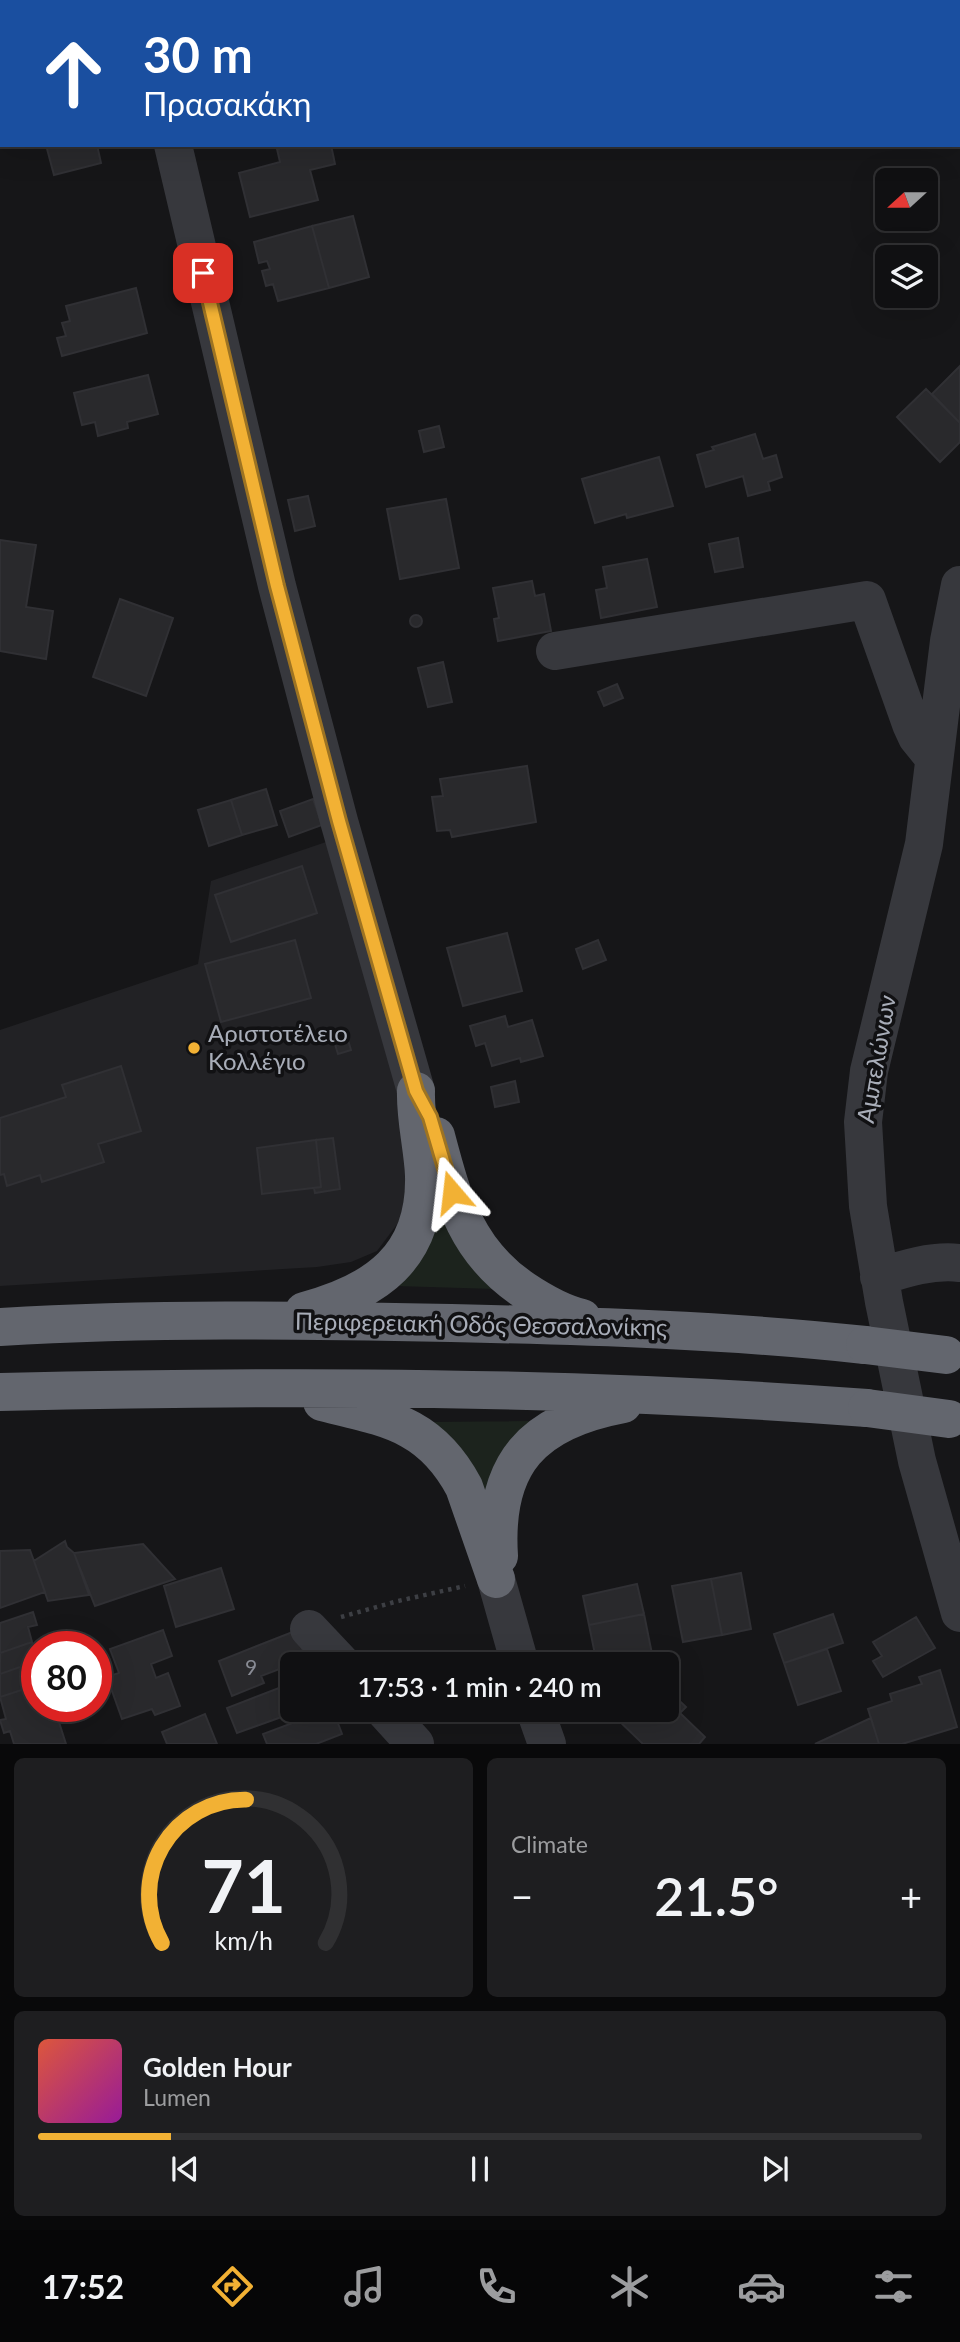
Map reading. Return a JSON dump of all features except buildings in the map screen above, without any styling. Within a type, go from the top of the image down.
[{"type":"highway","points":[[255,1321],[312,1309],[357,1292],[382,1276],[407,1249],[419,1226],[423,1206],[424,1175],[416,1091]]},
{"type":"highway","points":[[416,1091],[430,1117],[463,1220],[495,1269],[536,1298],[568,1314],[614,1327]]},
{"type":"highway","name":"Περιφερειακή Οδός Θεσσαλονίκης","points":[[0,1326],[117,1321],[255,1321],[614,1327],[731,1333],[953,1356]]},
{"type":"highway","points":[[0,1392],[413,1388],[682,1396],[867,1408],[955,1420]]},
{"type":"highway","points":[[264,1389],[391,1419],[426,1439],[449,1463],[464,1487],[496,1579]]},
{"type":"highway","points":[[496,1579],[502,1495],[519,1460],[534,1441],[553,1427],[606,1408],[682,1396]]},
{"type":"street","points":[[173,147],[277,586],[339,821],[416,1091]]},
{"type":"street","name":"Αμπελώνων","points":[[960,585],[949,641],[924,844],[877,1035],[863,1122],[866,1179],[879,1277],[911,1435],[960,1613]]},
{"type":"street","points":[[555,651],[867,600],[911,724],[917,737],[934,758]]},
{"type":"street","points":[[879,1277],[923,1264],[960,1264]]},
{"type":"street","points":[[496,1579],[517,1652]]},
{"type":"street","points":[[309,1629],[331,1652]]},
{"type":"street","points":[[395,1722],[415,1744]]},
{"type":"street","points":[[539,1722],[547,1744]]},
{"type":"path","points":[[309,1629],[377,1606],[496,1579]]},
{"type":"shaded area","name":"Αριστοτέλειο Κολλέγιο","points":[[329,841],[402,1103],[406,1204],[398,1223],[377,1251],[351,1262],[317,1267],[0,1286],[0,1030],[198,964],[211,881]]},
{"type":"shaded area","points":[[437,1207],[495,1289],[396,1286]]},
{"type":"shaded area","points":[[529,1421],[488,1500],[431,1422]]},
{"type":"place","name":"Αριστοτέλειο Κολλέγιο","points":[[194,1048]]},
{"type":"route","points":[[203,273],[277,586],[339,821],[416,1091],[430,1117],[452,1192]]}]
